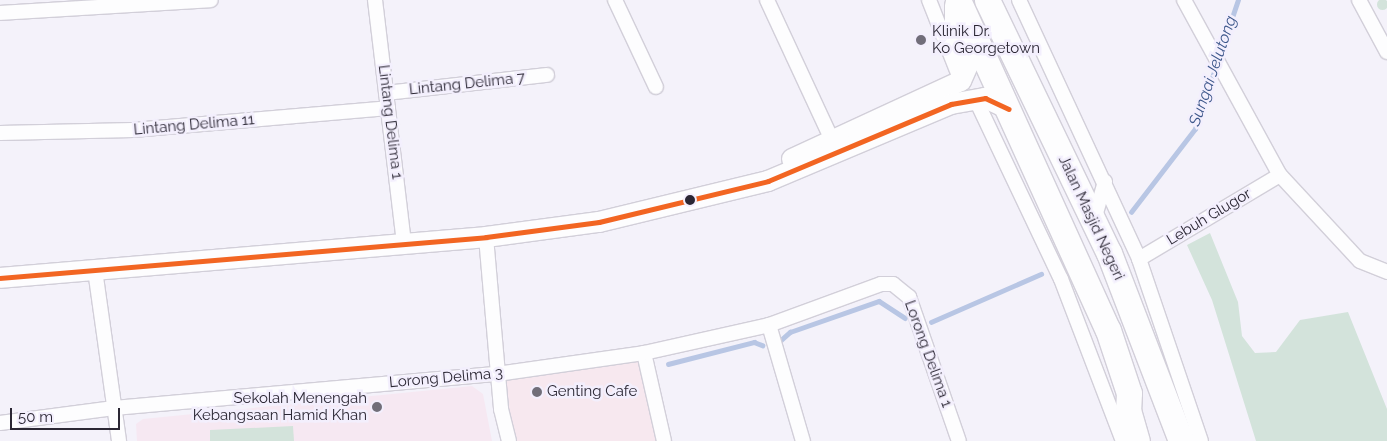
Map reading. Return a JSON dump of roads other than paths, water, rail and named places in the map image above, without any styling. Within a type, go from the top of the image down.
[{"type":"highway","name":"Jalan Masjid Negeri","points":[[957,0],[1084,269],[1129,392],[1128,410],[1137,441]]},
{"type":"highway","name":"Jalan Masjid Negeri","points":[[986,0],[1094,220],[1141,329],[1158,388],[1168,401],[1181,441]]},
{"type":"highway","points":[[1158,388],[1155,406],[1164,441]]},
{"type":"highway","points":[[1129,392],[1143,406],[1154,441]]},
{"type":"street","points":[[0,13],[43,6],[201,0]]},
{"type":"street","name":"Lintang Delima 1","points":[[374,0],[404,244]]},
{"type":"street","points":[[615,0],[656,87]]},
{"type":"street","points":[[767,0],[833,142]]},
{"type":"street","points":[[929,0],[961,81]]},
{"type":"street","points":[[751,182],[764,172],[833,142],[961,81],[968,65],[955,21],[957,0]]},
{"type":"street","points":[[1019,0],[1105,182],[1139,259],[1201,441]]},
{"type":"street","points":[[1184,0],[1226,81],[1280,175],[1360,261],[1387,272]]},
{"type":"street","points":[[1359,0],[1382,34],[1387,52]]},
{"type":"street","name":"Lintang Delima 7","points":[[386,92],[547,75]]},
{"type":"street","points":[[0,278],[486,237],[599,222],[824,161],[975,98],[1009,109]]},
{"type":"street","points":[[975,98],[1061,279],[1123,441]]},
{"type":"street","name":"Lintang Delima 11","points":[[0,133],[133,130],[388,108]]},
{"type":"street","points":[[1072,178],[1098,167]]},
{"type":"street","name":"Lebuh Glugor","points":[[1139,259],[1280,175]]},
{"type":"street","points":[[1094,220],[1105,182]]},
{"type":"street","points":[[486,237],[497,374],[509,441]]},
{"type":"street","points":[[95,270],[119,441]]},
{"type":"street","name":"Lorong Delima 3","points":[[0,423],[114,408],[497,374],[644,353],[769,325],[881,284]]},
{"type":"street","name":"Lorong Delima 1","points":[[881,284],[893,284],[909,297],[959,441]]},
{"type":"street","points":[[769,325],[803,441]]},
{"type":"street","points":[[644,353],[664,441]]},
{"type":"waterway","name":"Sungai Jelutong","points":[[1219,56],[1238,0]]},
{"type":"waterway","name":"Sungai Jelutong","points":[[1131,212],[1195,129],[1216,66]]},
{"type":"waterway","name":"Sungai Jelutong","points":[[931,322],[1041,274]]},
{"type":"waterway","points":[[781,340],[790,332],[879,301],[905,318]]},
{"type":"waterway","points":[[668,364],[754,342],[762,345]]},
{"type":"place","name":"Klinik Dr. Ko Georgetown","points":[[921,40]]},
{"type":"place","name":"Genting Cafe","points":[[537,392]]},
{"type":"place","name":"Sekolah Menengah Kebangsaan Hamid Khan","points":[[377,407]]}]
